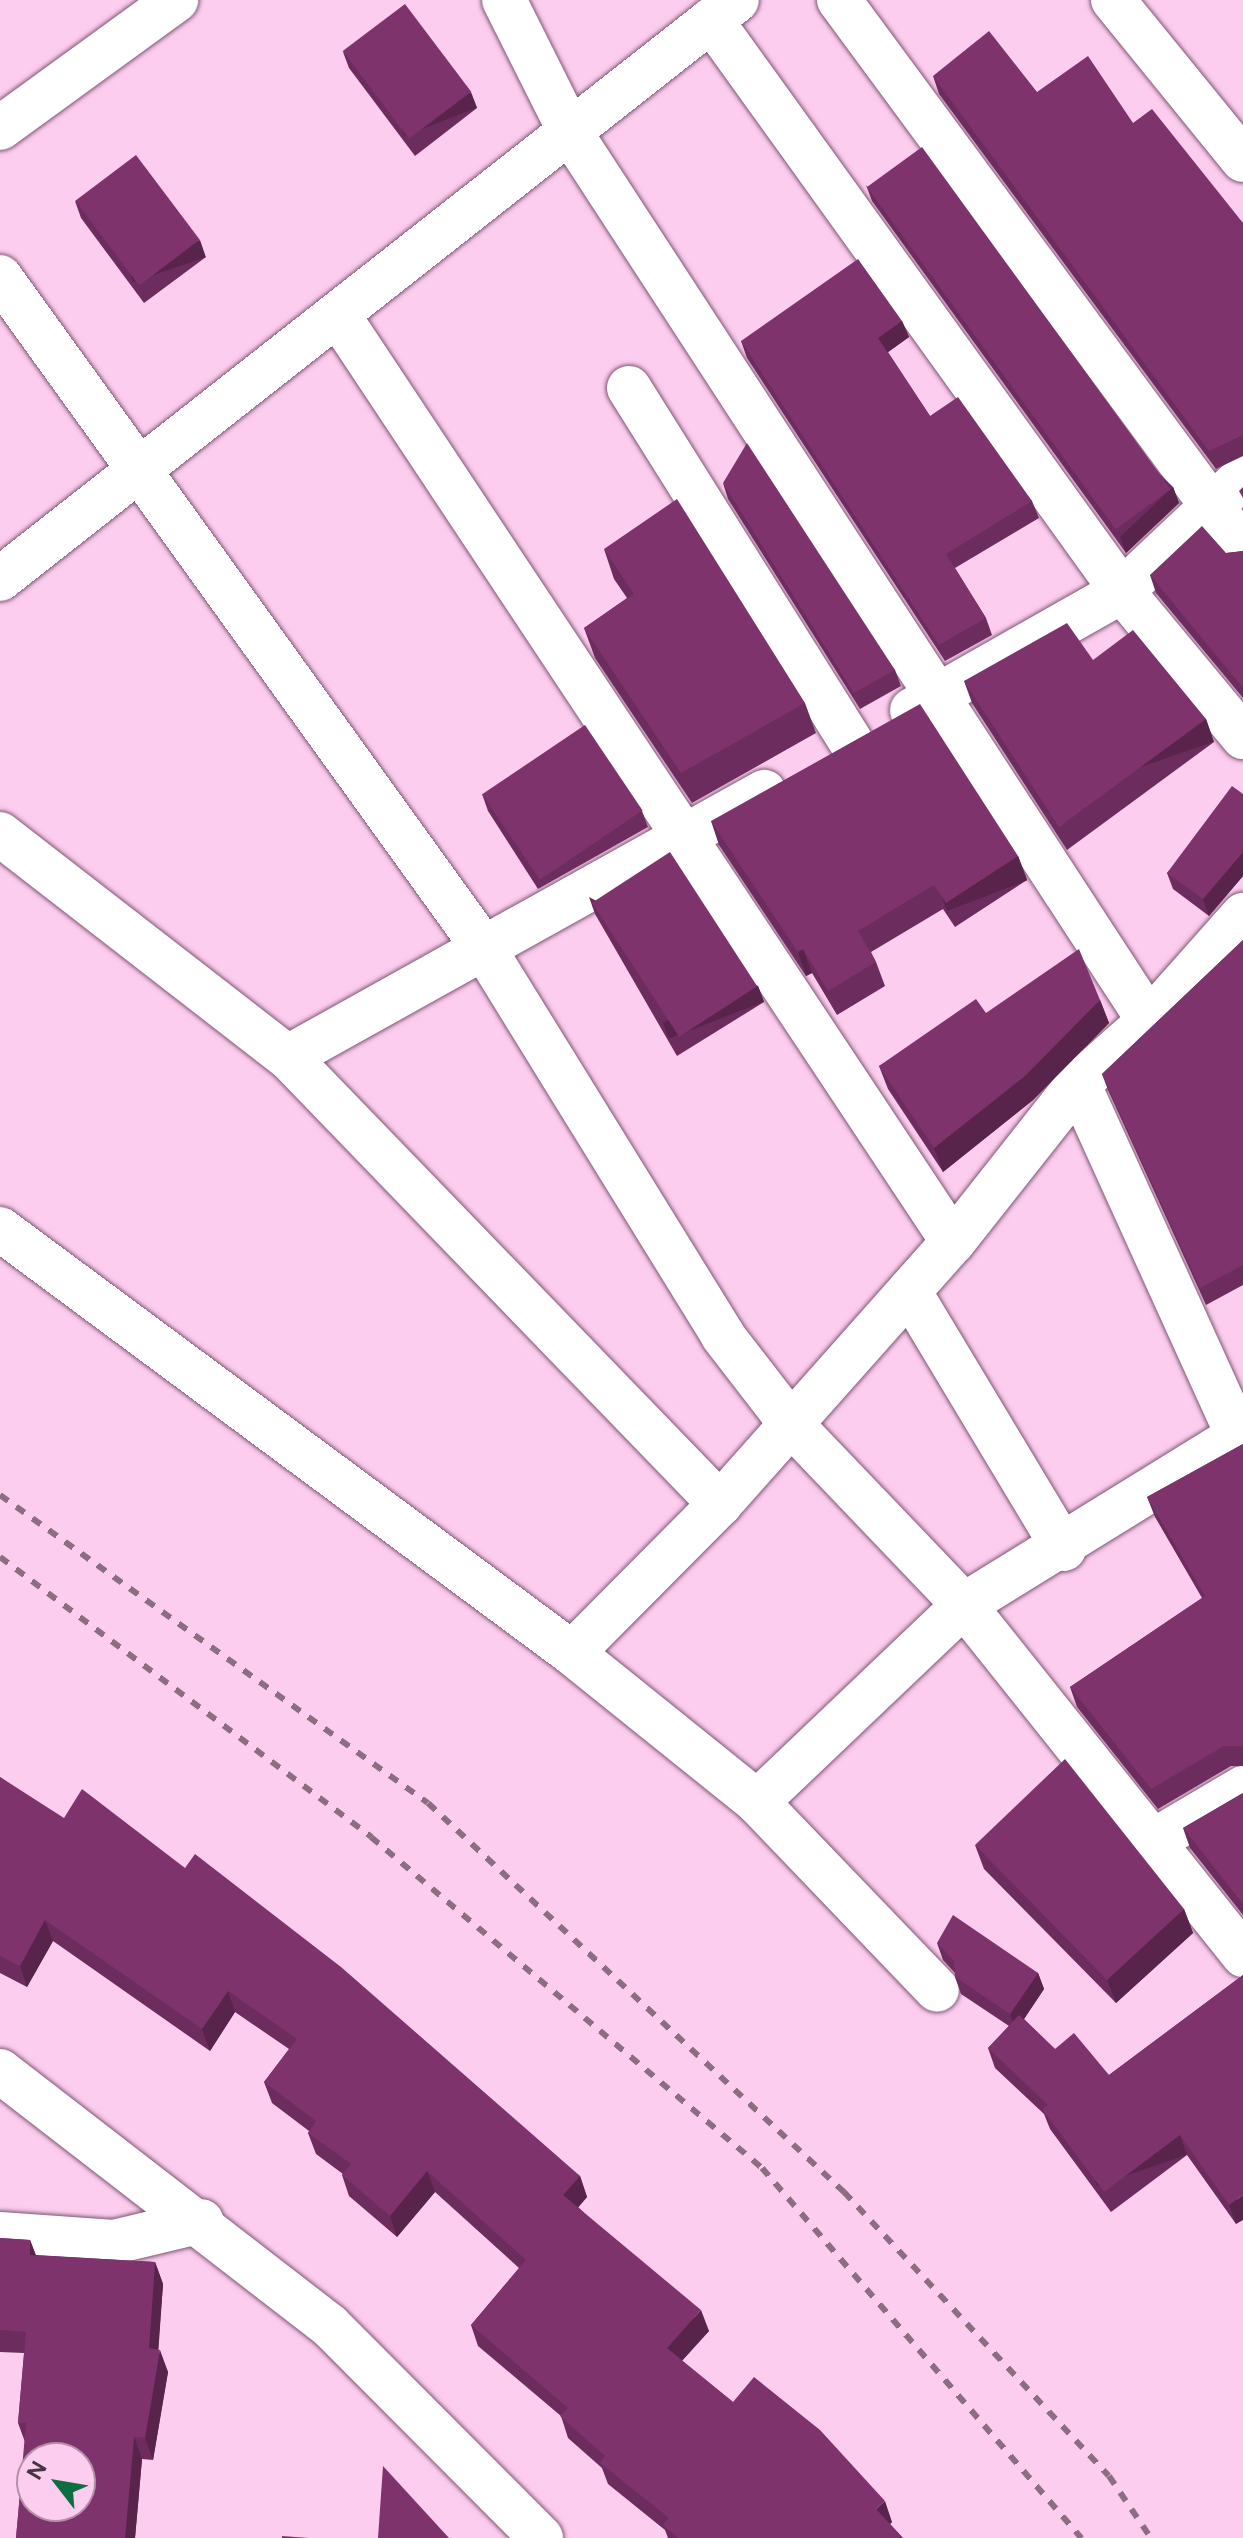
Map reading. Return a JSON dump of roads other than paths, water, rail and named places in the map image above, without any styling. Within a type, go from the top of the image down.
[{"type":"street","points":[[0,128],[176,0]]},
{"type":"street","points":[[504,0],[570,132],[1149,1021]]},
{"type":"street","points":[[839,0],[1228,492],[1243,548]]},
{"type":"street","points":[[1113,0],[1243,160]]},
{"type":"street","points":[[0,579],[724,10],[1122,591],[1243,737]]},
{"type":"street","points":[[0,277],[485,950],[723,1336],[791,1424],[964,1605],[1155,1840],[1243,1955]]},
{"type":"street","points":[[338,315],[953,1242]]},
{"type":"street","points":[[629,388],[852,743]]},
{"type":"street","points":[[288,1057],[485,950],[1122,591],[1228,492]]},
{"type":"street","points":[[0,834],[288,1057],[720,1504]]},
{"type":"street","points":[[572,1653],[720,1504],[953,1242],[1078,1084],[1149,1021],[1241,922]]},
{"type":"street","points":[[757,1802],[964,1605],[1064,1549],[1240,1435],[1078,1084]]},
{"type":"street","points":[[0,1229],[572,1653],[757,1802],[937,1990]]},
{"type":"street","points":[[909,1291],[1064,1549]]},
{"type":"street","points":[[1155,1840],[1243,1788]]},
{"type":"street","points":[[0,2071],[202,2221],[330,2326],[541,2538]]},
{"type":"street","points":[[0,2234],[114,2242],[202,2221]]},
{"type":"railway","points":[[0,1495],[428,1803],[844,2192],[1109,2476],[1151,2538]]},
{"type":"railway","points":[[0,1557],[371,1837],[762,2168],[1081,2538]]}]
